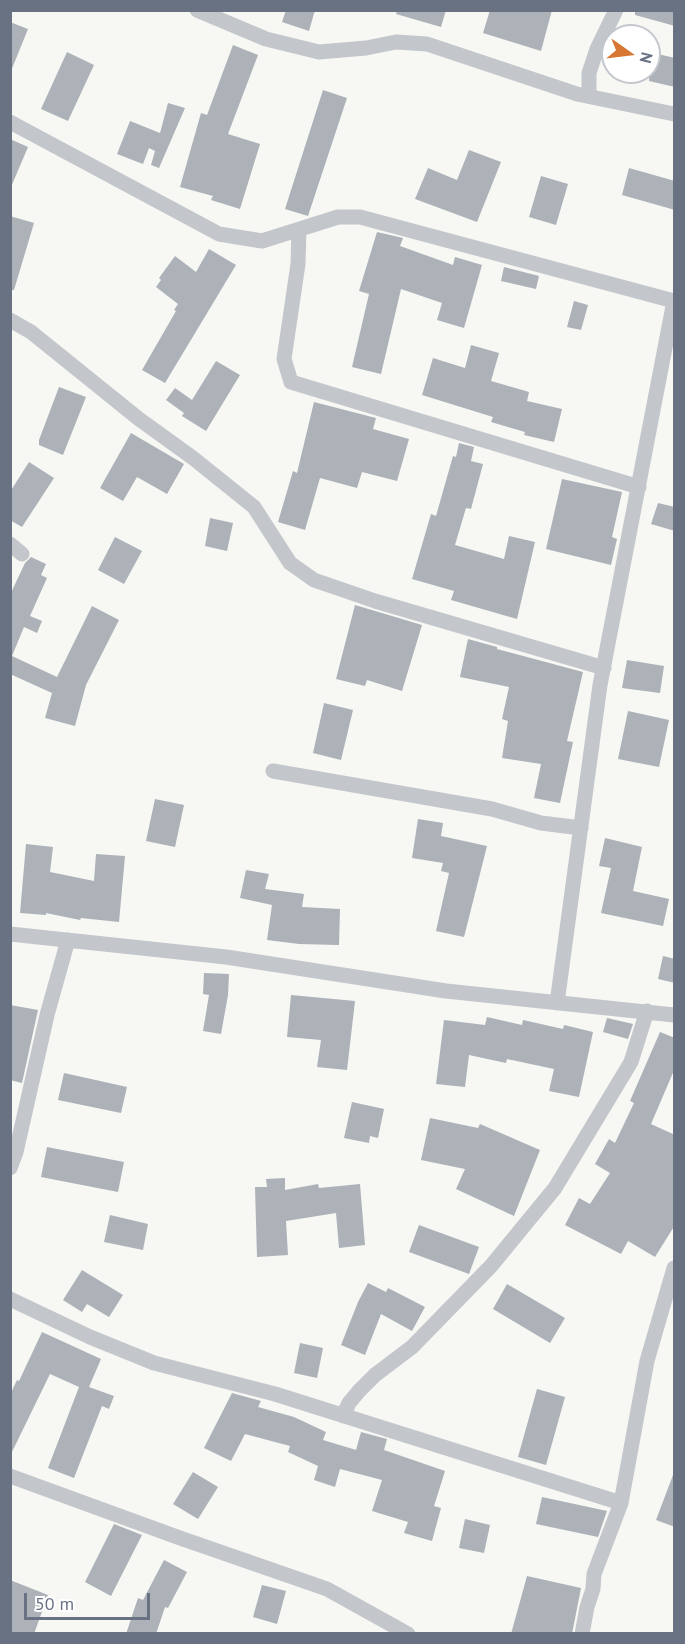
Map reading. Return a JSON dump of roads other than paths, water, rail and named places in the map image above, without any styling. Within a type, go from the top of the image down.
[{"type":"street","points":[[197,10],[266,39],[319,52],[366,48],[396,42],[428,44],[589,96],[675,114]]},
{"type":"street","points":[[589,96],[589,73],[597,49],[616,10]]},
{"type":"street","points":[[10,122],[219,234],[262,242],[338,217],[360,217],[674,301],[604,668],[557,1003]]},
{"type":"street","points":[[299,230],[298,264],[284,359],[291,382],[639,487]]},
{"type":"street","points":[[10,320],[31,332],[254,507],[291,563],[314,580],[375,601],[604,668]]},
{"type":"street","points":[[273,771],[492,809],[541,823],[581,828]]},
{"type":"street","points":[[10,934],[226,957],[446,991],[675,1015]]},
{"type":"street","points":[[10,1168],[16,1152],[47,1015],[69,940]]},
{"type":"street","points":[[342,1416],[358,1391],[412,1347],[491,1266],[555,1188],[631,1062],[647,1011]]},
{"type":"street","points":[[582,1634],[593,1589],[594,1574],[621,1503],[647,1361],[675,1268]]},
{"type":"street","points":[[10,1299],[90,1337],[154,1363],[275,1394],[621,1503]]},
{"type":"street","points":[[10,1476],[327,1589],[408,1634]]}]
